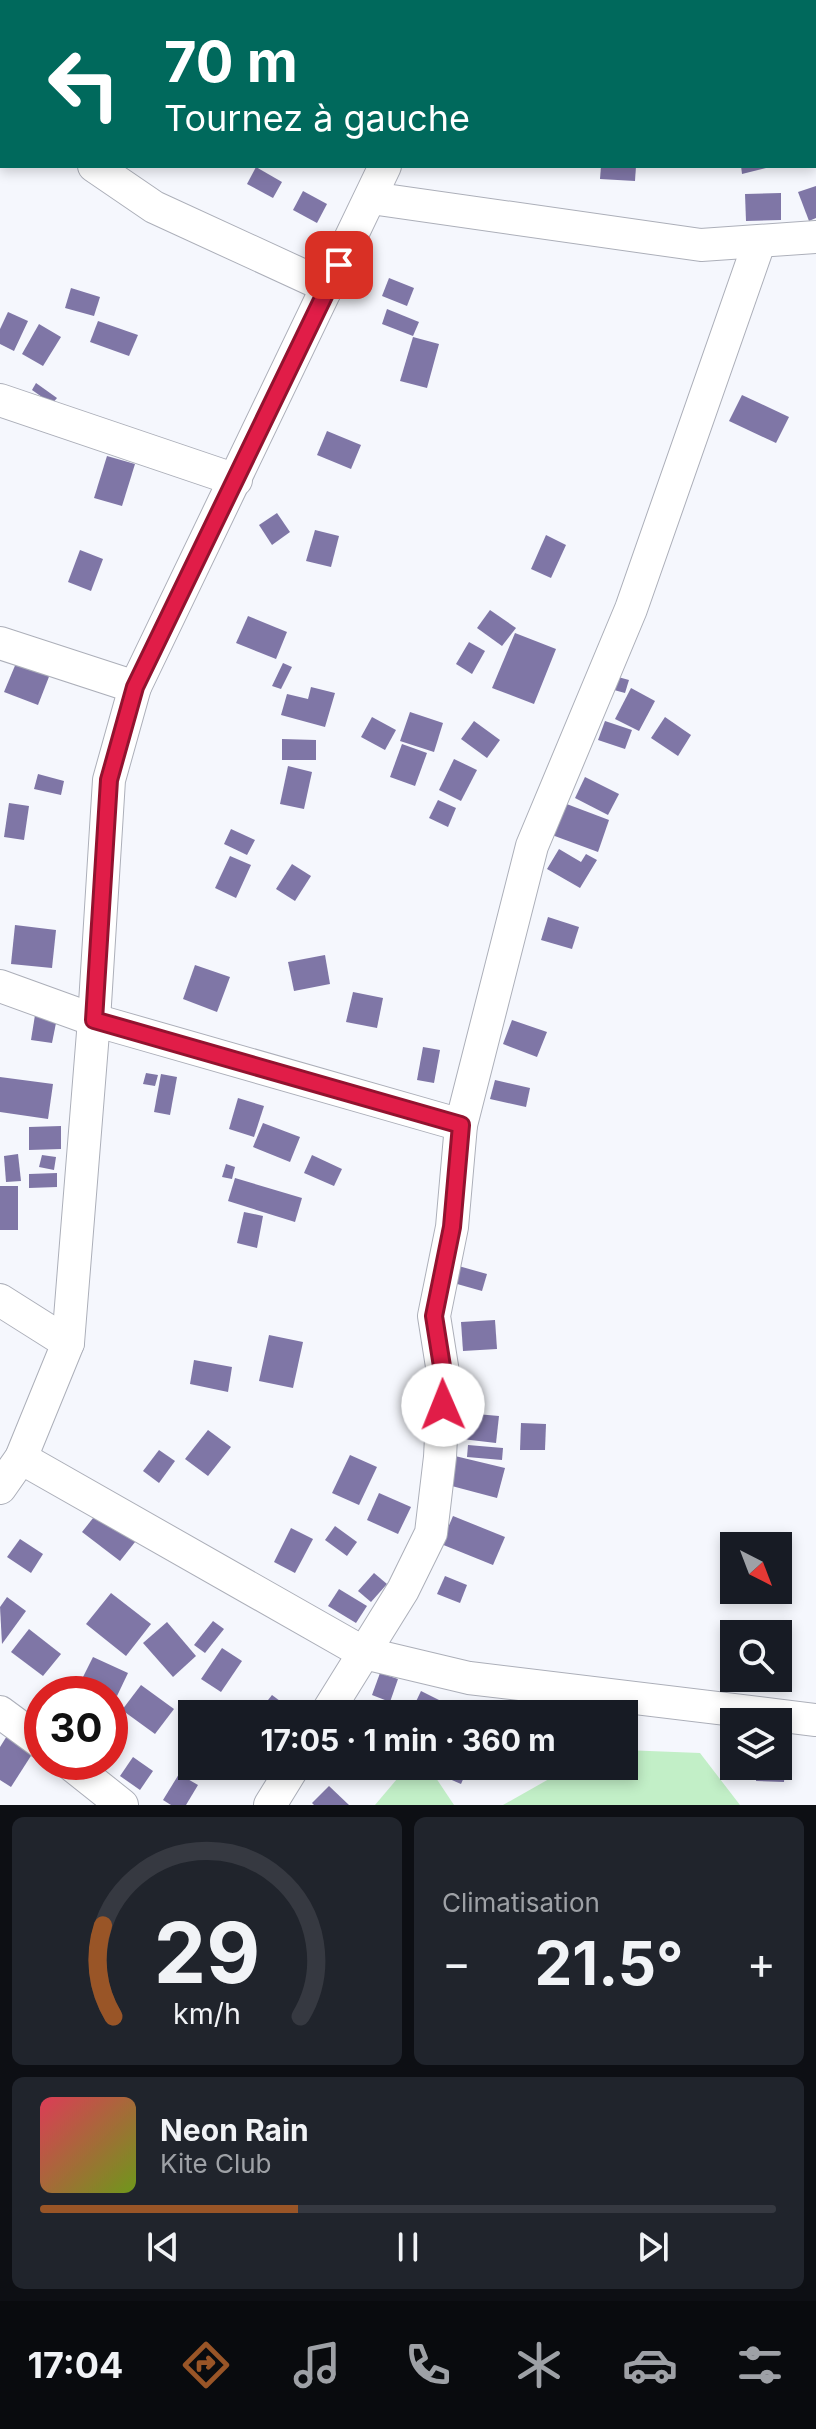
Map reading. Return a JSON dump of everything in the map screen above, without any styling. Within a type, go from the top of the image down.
[{"type":"street","points":[[97,168],[154,207],[328,287]]},
{"type":"street","points":[[0,1488],[21,1458],[68,1343],[94,1020],[109,780],[135,687],[384,168]]},
{"type":"street","points":[[371,198],[701,245],[816,237]]},
{"type":"street","points":[[335,1700],[403,1590],[431,1533],[440,1457],[444,1379],[434,1316],[452,1227],[461,1125],[532,846],[631,609],[759,243]]},
{"type":"street","points":[[0,400],[236,480]]},
{"type":"street","points":[[0,643],[135,687]]},
{"type":"street","points":[[0,986],[94,1020],[461,1125]]},
{"type":"street","points":[[0,1300],[68,1343]]},
{"type":"street","points":[[21,1458],[364,1653],[469,1678],[816,1720]]},
{"type":"street","points":[[0,1712],[24,1730]]},
{"type":"street","points":[[91,1780],[122,1805]]},
{"type":"street","points":[[270,1805],[285,1780]]},
{"type":"green space","points":[[638,1751],[700,1753],[740,1805],[503,1805],[547,1780],[638,1780]]},
{"type":"green space","points":[[396,1780],[437,1780],[454,1805],[375,1805]]},
{"type":"building","points":[[255,168],[282,182],[273,198],[247,184]]},
{"type":"building","points":[[601,168],[636,168],[635,181],[600,179]]},
{"type":"building","points":[[741,168],[766,168],[742,174]]},
{"type":"building","points":[[816,186],[816,218],[809,221],[798,192]]},
{"type":"building","points":[[303,191],[327,204],[317,223],[293,210]]},
{"type":"building","points":[[781,193],[781,220],[746,221],[745,194]]},
{"type":"building","points":[[389,278],[414,288],[407,306],[382,296]]},
{"type":"building","points":[[71,288],[100,297],[94,316],[65,308]]},
{"type":"building","points":[[387,309],[419,322],[413,336],[382,324]]},
{"type":"building","points":[[8,312],[28,321],[14,351],[0,344],[0,329]]},
{"type":"building","points":[[98,321],[138,335],[129,356],[90,342]]},
{"type":"building","points":[[39,324],[61,337],[43,366],[22,354]]},
{"type":"building","points":[[413,337],[439,344],[427,388],[400,381]]},
{"type":"building","points":[[36,383],[57,398],[52,404],[32,390]]},
{"type":"building","points":[[742,395],[789,417],[776,443],[729,421]]},
{"type":"building","points":[[327,431],[361,445],[351,469],[317,455]]},
{"type":"building","points":[[107,456],[135,464],[122,506],[94,498]]},
{"type":"building","points":[[277,513],[290,532],[272,545],[259,525]]},
{"type":"building","points":[[315,530],[339,536],[331,567],[306,561]]},
{"type":"building","points":[[546,535],[566,545],[551,578],[531,569]]},
{"type":"building","points":[[80,550],[103,559],[91,591],[68,582]]},
{"type":"building","points":[[490,610],[516,628],[502,646],[477,628]]},
{"type":"building","points":[[248,616],[287,632],[276,659],[236,643]]},
{"type":"building","points":[[515,633],[556,649],[534,704],[492,688]]},
{"type":"building","points":[[469,642],[485,651],[472,674],[456,664]]},
{"type":"building","points":[[19,656],[52,669],[38,705],[4,692]]},
{"type":"building","points":[[283,663],[292,667],[281,689],[272,686]]},
{"type":"building","points":[[618,677],[629,680],[625,693],[614,690]]},
{"type":"building","points":[[311,687],[335,693],[325,727],[281,715],[287,694],[308,699]]},
{"type":"building","points":[[631,688],[655,701],[639,731],[615,719]]},
{"type":"building","points":[[410,712],[443,723],[434,752],[400,741]]},
{"type":"building","points":[[372,717],[396,730],[385,750],[361,737]]},
{"type":"building","points":[[665,717],[691,735],[678,756],[651,738]]},
{"type":"building","points":[[474,721],[500,740],[487,758],[461,739]]},
{"type":"building","points":[[605,721],[632,730],[625,749],[598,740]]},
{"type":"building","points":[[282,739],[316,740],[316,760],[282,760]]},
{"type":"building","points":[[402,744],[427,753],[415,786],[390,777]]},
{"type":"building","points":[[454,759],[477,770],[461,801],[439,790]]},
{"type":"building","points":[[288,766],[312,772],[304,809],[280,804]]},
{"type":"building","points":[[38,774],[64,781],[61,795],[34,789]]},
{"type":"building","points":[[585,777],[619,794],[608,815],[575,798]]},
{"type":"building","points":[[438,800],[456,808],[448,827],[429,818]]},
{"type":"building","points":[[9,803],[29,806],[24,840],[4,837]]},
{"type":"building","points":[[564,803],[609,820],[598,852],[552,835]]},
{"type":"building","points":[[231,829],[255,840],[247,855],[224,844]]},
{"type":"building","points":[[559,849],[581,862],[586,854],[597,860],[580,888],[547,869]]},
{"type":"building","points":[[230,856],[251,865],[236,898],[215,888]]},
{"type":"building","points":[[292,864],[311,876],[295,901],[276,889]]},
{"type":"building","points":[[548,917],[579,927],[572,949],[541,940]]},
{"type":"building","points":[[15,925],[56,930],[52,968],[11,964]]},
{"type":"building","points":[[325,955],[330,984],[294,991],[288,962]]},
{"type":"building","points":[[195,965],[230,977],[217,1012],[183,999]]},
{"type":"building","points":[[353,992],[383,998],[377,1028],[346,1022]]},
{"type":"building","points":[[35,1015],[57,1018],[52,1043],[31,1040]]},
{"type":"building","points":[[512,1020],[547,1032],[537,1057],[503,1044]]},
{"type":"building","points":[[423,1047],[440,1050],[434,1083],[417,1080]]},
{"type":"building","points":[[146,1073],[158,1075],[155,1086],[143,1084]]},
{"type":"building","points":[[161,1074],[177,1077],[170,1115],[154,1112]]},
{"type":"building","points":[[0,1077],[53,1084],[48,1119],[0,1112]]},
{"type":"building","points":[[495,1080],[530,1088],[526,1107],[490,1099]]},
{"type":"building","points":[[238,1098],[264,1106],[254,1137],[229,1129]]},
{"type":"building","points":[[263,1123],[300,1137],[290,1162],[253,1147]]},
{"type":"building","points":[[61,1126],[61,1149],[29,1150],[29,1127]]},
{"type":"building","points":[[18,1154],[21,1181],[6,1182],[4,1156]]},
{"type":"building","points":[[42,1155],[56,1157],[54,1170],[39,1167]]},
{"type":"building","points":[[312,1155],[342,1169],[334,1186],[304,1173]]},
{"type":"building","points":[[226,1164],[235,1167],[232,1179],[222,1177]]},
{"type":"building","points":[[57,1173],[57,1187],[29,1188],[29,1174]]},
{"type":"building","points":[[235,1178],[302,1198],[295,1222],[228,1201]]},
{"type":"building","points":[[0,1186],[18,1186],[18,1230],[0,1230]]},
{"type":"building","points":[[244,1212],[263,1216],[257,1248],[237,1243]]},
{"type":"building","points":[[455,1265],[487,1274],[482,1291],[450,1282]]},
{"type":"building","points":[[495,1320],[497,1349],[463,1351],[461,1322]]},
{"type":"building","points":[[269,1335],[303,1342],[293,1388],[259,1381]]},
{"type":"building","points":[[194,1360],[232,1367],[228,1392],[190,1384]]},
{"type":"building","points":[[465,1413],[499,1416],[496,1443],[462,1439]]},
{"type":"building","points":[[521,1423],[546,1424],[545,1450],[520,1450]]},
{"type":"building","points":[[208,1430],[231,1447],[208,1476],[185,1459]]},
{"type":"building","points":[[468,1445],[503,1448],[502,1460],[467,1457]]},
{"type":"building","points":[[159,1450],[175,1461],[159,1483],[143,1471]]},
{"type":"building","points":[[350,1455],[377,1467],[359,1505],[332,1493]]},
{"type":"building","points":[[455,1456],[505,1468],[497,1498],[448,1485]]},
{"type":"building","points":[[379,1493],[411,1507],[398,1534],[367,1520]]},
{"type":"building","points":[[101,1508],[139,1537],[120,1561],[82,1532]]},
{"type":"building","points":[[453,1516],[505,1537],[493,1565],[441,1544]]},
{"type":"building","points":[[335,1526],[357,1542],[347,1556],[325,1540]]},
{"type":"building","points":[[291,1528],[313,1539],[295,1573],[274,1562]]},
{"type":"building","points":[[20,1539],[43,1554],[31,1573],[7,1557]]},
{"type":"building","points":[[374,1573],[387,1584],[371,1602],[358,1591]]},
{"type":"building","points":[[445,1576],[467,1585],[460,1603],[437,1594]]},
{"type":"building","points":[[339,1589],[367,1606],[356,1623],[328,1606]]},
{"type":"building","points":[[111,1593],[151,1624],[126,1656],[86,1624]]},
{"type":"building","points":[[7,1597],[26,1611],[2,1644],[0,1607]]},
{"type":"building","points":[[213,1621],[224,1629],[205,1653],[194,1645]]},
{"type":"building","points":[[167,1622],[196,1656],[173,1677],[143,1643]]},
{"type":"building","points":[[29,1629],[61,1654],[43,1676],[11,1652]]},
{"type":"building","points":[[222,1648],[242,1661],[221,1692],[201,1679]]},
{"type":"building","points":[[93,1657],[128,1673],[127,1676],[84,1676]]},
{"type":"building","points":[[380,1673],[398,1679],[391,1700],[372,1695]]},
{"type":"building","points":[[141,1685],[174,1709],[155,1734],[128,1714],[128,1702]]},
{"type":"building","points":[[421,1691],[439,1700],[417,1700]]},
{"type":"building","points":[[10,1731],[24,1740],[24,1767],[11,1787],[0,1780],[0,1747]]},
{"type":"building","points":[[133,1757],[153,1771],[140,1790],[126,1780],[128,1764]]},
{"type":"building","points":[[178,1776],[178,1780],[189,1780],[198,1785],[186,1805],[171,1805],[163,1800]]},
{"type":"building","points":[[756,1780],[784,1780],[784,1782]]},
{"type":"building","points":[[329,1786],[349,1805],[314,1805],[312,1803]]},
{"type":"route","points":[[339,265],[135,687],[109,780],[94,1020],[461,1125],[452,1227],[434,1316],[444,1379],[443,1405]]}]
